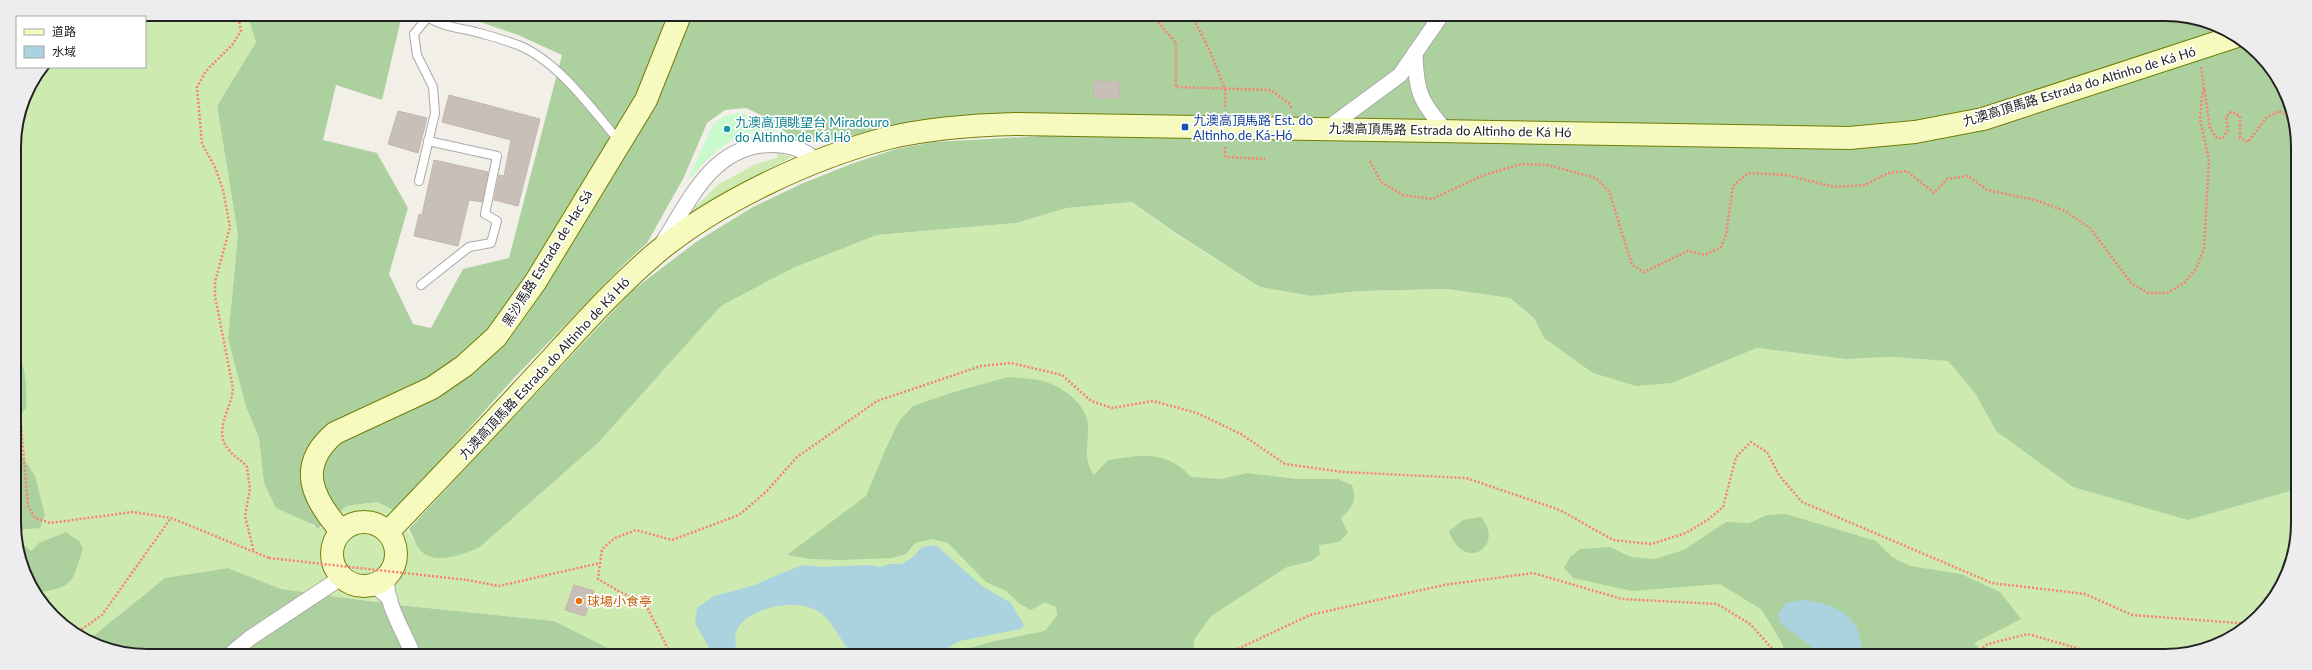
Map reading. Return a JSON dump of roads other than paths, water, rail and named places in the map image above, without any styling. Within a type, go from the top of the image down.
[{"type":"main road","name":"黑沙馬路 Estrada de Hac Sá","points":[[341,531],[318,501],[313,487],[311,472],[314,458],[322,444],[335,433],[406,401],[443,381],[464,366],[496,337],[532,287],[646,100],[678,21]]},
{"type":"main road","name":"九澳高頂馬路 Estrada do Altinho de Ká Hó","points":[[388,532],[611,294],[656,253],[707,216],[776,180],[820,161],[888,138],[932,130],[978,125],[1225,126],[1849,138],[1915,132],[1983,119],[2229,39]]},
{"type":"main road","points":[[366,522],[374,523],[388,532],[395,545],[396,560],[379,581],[356,585],[342,577],[333,563],[332,554],[341,531],[357,523],[366,522]]},
{"type":"street","points":[[1328,128],[1400,75],[1437,21]]},
{"type":"street","points":[[1415,53],[1416,82],[1426,108],[1445,130]]},
{"type":"street","points":[[656,253],[707,174],[725,157],[748,147],[773,144],[797,149],[820,161]]},
{"type":"street","points":[[237,649],[250,638],[342,577]]},
{"type":"street","points":[[379,581],[379,589],[390,599],[411,649]]},
{"type":"lane","points":[[419,180],[435,113],[432,87],[417,55],[414,34],[423,21]]},
{"type":"lane","points":[[438,21],[520,46],[537,56],[555,69],[620,142]]},
{"type":"lane","points":[[422,285],[469,247],[491,243],[497,221],[485,214],[497,156],[428,141]]},
{"type":"water","points":[[936,545],[982,586],[1011,603],[1024,625],[1021,629],[960,641],[946,649],[849,649],[829,621],[821,613],[811,608],[790,605],[767,609],[747,618],[737,630],[735,638],[737,649],[710,649],[695,623],[697,608],[714,596],[752,586],[792,569],[804,565],[821,567],[869,565],[880,567],[890,564],[902,564],[914,556],[922,547]]},
{"type":"water","points":[[1803,600],[1829,605],[1844,613],[1855,625],[1859,634],[1862,649],[1815,649],[1781,624],[1778,614],[1786,603]]},
{"type":"place","name":"九澳高頂馬路 Est. do Altinho de Ká-Hó","points":[[1185,127]]},
{"type":"place","name":"九澳高頂眺望台 Miradouro do Altinho de Ká Hó","points":[[727,129]]},
{"type":"place","name":"球場小食亭","points":[[579,601]]}]
